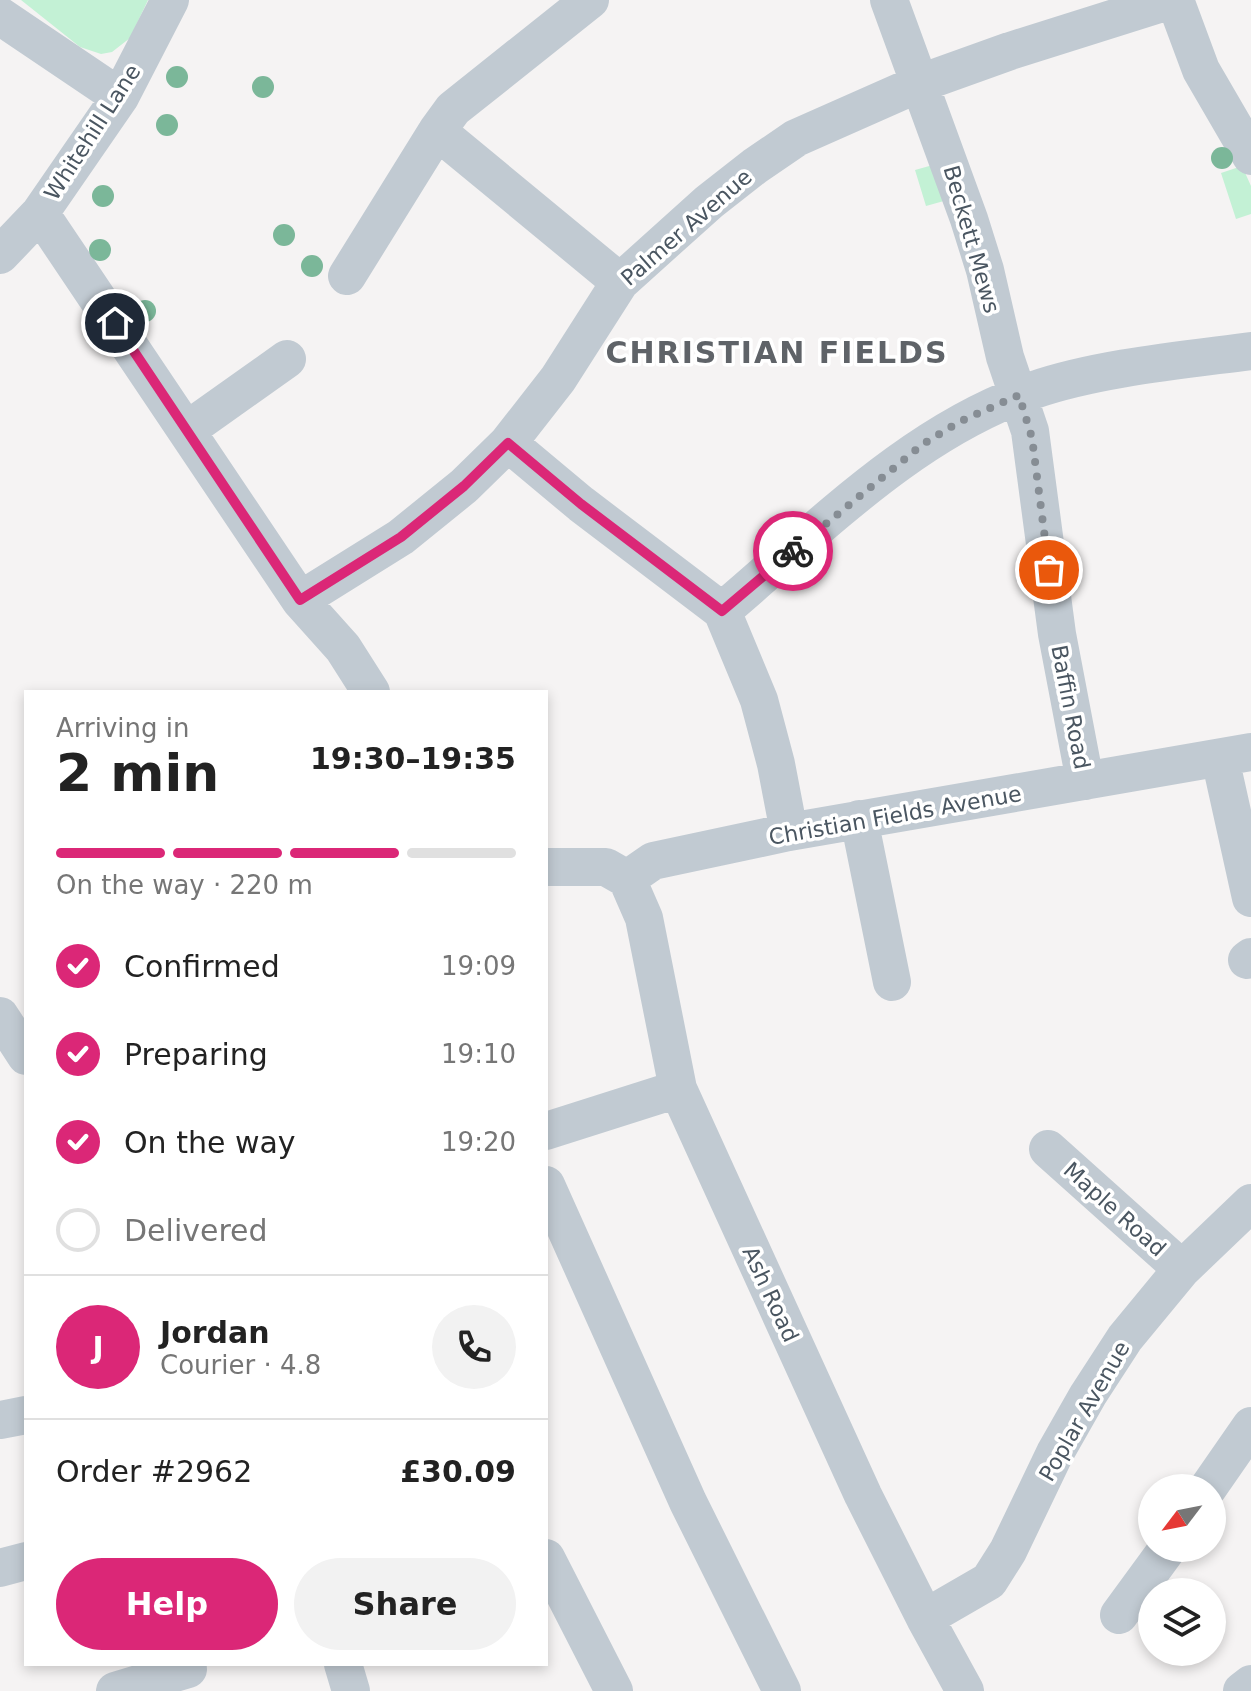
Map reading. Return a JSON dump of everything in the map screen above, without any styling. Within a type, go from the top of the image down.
[{"type":"street","name":"Whitehill Lane","points":[[0,255],[40,213],[120,97],[170,0]]},
{"type":"street","points":[[347,276],[453,109],[590,0]]},
{"type":"street","name":"Beckett Mews","points":[[889,0],[918,84],[945,147],[976,240],[1002,347],[1019,395]]},
{"type":"street","points":[[1174,0],[1201,70],[1251,156]]},
{"type":"street","name":"Palmer Avenue","points":[[300,600],[401,537],[464,486],[508,443],[558,379],[620,282],[709,202],[796,138],[918,84],[1010,51],[1174,0]]},
{"type":"street","points":[[0,16],[120,97]]},
{"type":"street","points":[[437,131],[620,282]]},
{"type":"street","points":[[40,213],[300,600],[343,648],[370,690]]},
{"type":"street","points":[[722,611],[876,480],[923,444],[959,422],[1019,395],[1082,377],[1251,351]]},
{"type":"street","points":[[187,430],[287,359]]},
{"type":"street","name":"Baffin Road","points":[[1019,395],[1032,438],[1057,634],[1085,781]]},
{"type":"street","points":[[508,443],[581,504],[722,611],[759,700],[789,832]]},
{"type":"street","points":[[1236,755],[1251,898]]},
{"type":"street","name":"Christian Fields Avenue","points":[[627,879],[653,861],[789,832],[1236,755]]},
{"type":"street","points":[[859,819],[892,982]]},
{"type":"street","points":[[548,867],[606,867],[627,879]]},
{"type":"street","name":"Ash Road","points":[[627,879],[644,918],[678,1089],[863,1495],[965,1691]]},
{"type":"street","points":[[0,1016],[24,1053]]},
{"type":"street","points":[[548,1130],[678,1089]]},
{"type":"street","name":"Maple Road","points":[[1048,1149],[1182,1269]]},
{"type":"street","points":[[548,1189],[688,1502],[782,1691]]},
{"type":"street","name":"Poplar Avenue","points":[[925,1618],[989,1581],[1008,1551],[1055,1453],[1125,1338],[1182,1269],[1251,1203]]},
{"type":"street","points":[[0,1420],[24,1415]]},
{"type":"street","points":[[1218,1474],[1251,1426]]},
{"type":"street","points":[[0,1568],[24,1562]]},
{"type":"street","points":[[548,1562],[614,1691]]},
{"type":"street","points":[[1119,1615],[1158,1562]]},
{"type":"street","points":[[344,1666],[351,1691]]},
{"type":"street","points":[[115,1691],[190,1675]]},
{"type":"street","points":[[1242,1691],[1251,1684]]},
{"type":"green space","points":[[21,0],[148,0],[130,38],[112,52],[101,54],[80,47]]},
{"type":"green space","points":[[940,163],[951,199],[926,206],[915,170]]},
{"type":"green space","points":[[1242,166],[1251,186],[1251,214],[1236,219],[1221,173]]},
{"type":"way so far","points":[[793,551],[923,444],[959,422],[1019,395],[1032,438],[1049,570]]},
{"type":"district","name":"CHRISTIAN FIELDS","points":[[777,353]]},
{"type":"route","points":[[115,323],[300,600],[401,537],[464,486],[508,443],[581,504],[722,611],[793,551]]}]
